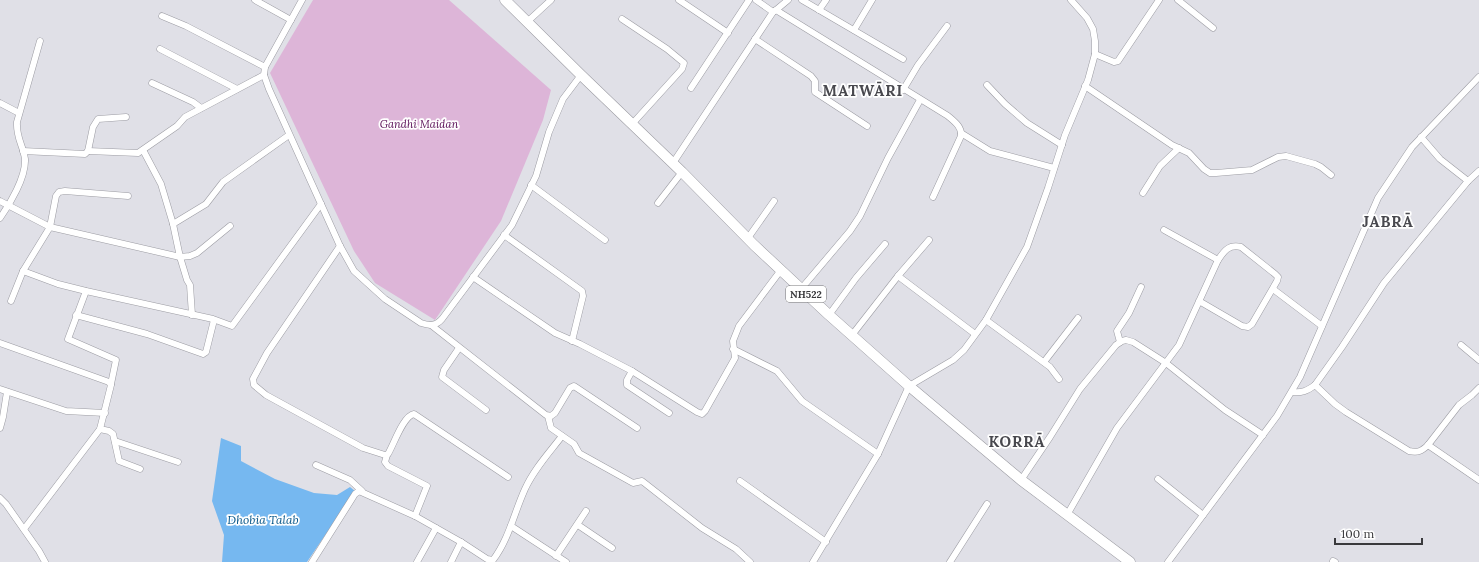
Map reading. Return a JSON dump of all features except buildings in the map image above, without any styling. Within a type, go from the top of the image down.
[{"type":"highway","name":"NH522","points":[[505,0],[673,163],[780,270],[852,336],[909,386],[1022,480],[1066,515],[1130,562]]},
{"type":"street","points":[[255,0],[291,20]]},
{"type":"street","points":[[302,0],[265,67],[264,74],[289,135],[307,171],[340,246],[354,271],[386,298],[421,323],[431,325],[548,416],[550,427],[574,444],[581,455],[633,483],[642,481],[702,528],[736,549],[750,562]]},
{"type":"street","points":[[527,22],[551,0]]},
{"type":"street","points":[[679,0],[728,33]]},
{"type":"street","points":[[691,88],[749,0]]},
{"type":"street","points":[[756,0],[948,116],[955,122],[961,133],[990,151],[1054,168]]},
{"type":"street","points":[[673,163],[774,11],[788,0]]},
{"type":"street","points":[[802,0],[903,59]]},
{"type":"street","points":[[820,10],[826,0]]},
{"type":"street","points":[[854,30],[872,0]]},
{"type":"street","points":[[813,562],[878,454],[909,386],[953,360],[964,350],[986,320],[1027,247],[1062,144],[1085,86],[1095,54],[1096,41],[1093,29],[1087,18],[1072,0]]},
{"type":"street","points":[[1095,54],[1114,62],[1118,61],[1159,0]]},
{"type":"street","points":[[1178,0],[1213,28]]},
{"type":"street","points":[[162,16],[186,26],[265,67]]},
{"type":"street","points":[[622,19],[667,49],[684,64],[682,69],[633,124]]},
{"type":"street","points":[[903,90],[947,26]]},
{"type":"street","points":[[755,39],[811,76],[815,81],[815,92],[867,126]]},
{"type":"street","points":[[0,218],[8,206],[22,176],[25,159],[16,132],[19,113],[40,41]]},
{"type":"street","points":[[160,49],[237,89]]},
{"type":"street","points":[[23,152],[83,154],[88,151],[138,153],[177,126],[186,117],[264,74]]},
{"type":"street","points":[[431,325],[438,323],[442,319],[512,225],[536,176],[549,132],[563,99],[581,75]]},
{"type":"street","points":[[1168,562],[1263,435],[1292,392],[1300,377],[1378,198],[1406,156],[1479,77]]},
{"type":"street","points":[[152,83],[193,102],[201,108]]},
{"type":"street","points":[[987,85],[1005,104],[1027,123],[1062,144]]},
{"type":"street","points":[[1085,86],[1179,148],[1189,153],[1204,169],[1210,173],[1252,170],[1278,157],[1286,156],[1315,164],[1331,175]]},
{"type":"street","points":[[801,289],[860,216],[888,158],[920,100]]},
{"type":"street","points":[[0,103],[19,113]]},
{"type":"street","points":[[88,151],[93,127],[98,119],[126,117]]},
{"type":"street","points":[[933,197],[959,142],[961,133]]},
{"type":"street","points":[[173,224],[206,204],[223,182],[289,135]]},
{"type":"street","points":[[1422,137],[1440,159],[1468,181]]},
{"type":"street","points":[[1143,193],[1160,166],[1179,148]]},
{"type":"street","points":[[143,150],[161,184],[173,224],[180,257],[190,285],[192,315]]},
{"type":"street","points":[[1292,392],[1301,393],[1308,391],[1315,385],[1384,284],[1468,181],[1479,171]]},
{"type":"street","points":[[658,202],[682,172]]},
{"type":"street","points":[[531,185],[605,240]]},
{"type":"street","points":[[11,301],[23,271],[50,227],[56,196],[59,192],[65,191],[128,196]]},
{"type":"street","points":[[0,201],[50,227],[180,257],[197,253],[230,226]]},
{"type":"street","points":[[748,238],[774,201]]},
{"type":"street","points":[[23,271],[58,284],[214,320],[232,326],[321,204]]},
{"type":"street","points":[[1164,230],[1218,260]]},
{"type":"street","points":[[504,235],[582,291],[583,296],[572,341]]},
{"type":"street","points":[[852,336],[898,276],[929,240]]},
{"type":"street","points":[[829,315],[856,278],[885,244]]},
{"type":"street","points":[[1066,515],[1117,428],[1179,345],[1222,253],[1235,245],[1241,247],[1278,278],[1252,324],[1248,327],[1242,326],[1200,301]]},
{"type":"street","points":[[340,246],[267,353],[255,375],[253,382],[266,395],[363,448],[387,455]]},
{"type":"street","points":[[473,277],[555,333],[632,371],[702,414],[734,361],[734,337],[739,326],[780,270]]},
{"type":"street","points":[[898,276],[975,334]]},
{"type":"street","points":[[1120,342],[1117,331],[1129,313],[1141,287]]},
{"type":"street","points":[[1273,289],[1322,326]]},
{"type":"street","points":[[24,529],[100,429],[105,413],[116,360],[68,339],[86,291]]},
{"type":"street","points":[[76,315],[147,334],[203,354],[206,352],[214,320]]},
{"type":"street","points":[[1044,362],[1078,318]]},
{"type":"street","points":[[986,320],[1044,362],[1054,371],[1059,379]]},
{"type":"street","points":[[1022,480],[1080,389],[1120,342],[1126,340],[1133,342],[1166,363],[1225,410],[1263,435]]},
{"type":"street","points":[[0,343],[111,384]]},
{"type":"street","points":[[1461,345],[1479,360]]},
{"type":"street","points":[[460,348],[444,370],[442,376],[486,410]]},
{"type":"street","points":[[733,349],[777,371],[802,401],[878,454]]},
{"type":"street","points":[[632,371],[626,381],[627,385],[669,414]]},
{"type":"street","points":[[1315,385],[1346,412],[1409,451],[1417,453],[1422,451],[1428,445],[1459,405],[1479,388]]},
{"type":"street","points":[[548,416],[555,413],[570,388],[574,386],[637,428]]},
{"type":"street","points":[[0,390],[66,411],[105,413]]},
{"type":"street","points":[[0,428],[7,392]]},
{"type":"street","points":[[415,516],[427,486],[388,466],[385,462],[402,426],[410,415],[413,414],[508,477]]},
{"type":"street","points":[[100,429],[112,433],[119,461],[140,469]]},
{"type":"street","points":[[316,465],[350,480],[362,491],[415,516],[461,542],[487,559],[493,560],[511,526],[529,481],[562,436]]},
{"type":"street","points":[[115,441],[178,462]]},
{"type":"street","points":[[1428,445],[1479,480]]},
{"type":"street","points":[[1158,480],[1203,515]]},
{"type":"street","points":[[740,481],[826,542]]},
{"type":"street","points":[[312,562],[355,494],[362,491]]},
{"type":"street","points":[[0,498],[24,529],[45,562]]},
{"type":"street","points":[[950,562],[987,504]]},
{"type":"street","points":[[556,556],[586,511]]},
{"type":"street","points":[[578,524],[612,548]]},
{"type":"street","points":[[511,526],[566,562]]},
{"type":"street","points":[[417,562],[436,528]]},
{"type":"street","points":[[451,562],[461,542]]},
{"type":"green space","name":"Gandhi Maidan","points":[[313,0],[449,0],[551,90],[543,120],[501,221],[435,320],[375,283],[354,251],[270,73]]},
{"type":"water","name":"Dhobia Talab","points":[[221,438],[241,446],[241,461],[275,479],[314,493],[337,495],[350,487],[355,491],[307,562],[222,562],[224,535],[212,501]]},
{"type":"district","name":"MATWĀRI","points":[[863,90]]},
{"type":"district","name":"JABRĀ","points":[[1388,221]]},
{"type":"district","name":"KORRĀ","points":[[1017,441]]}]
